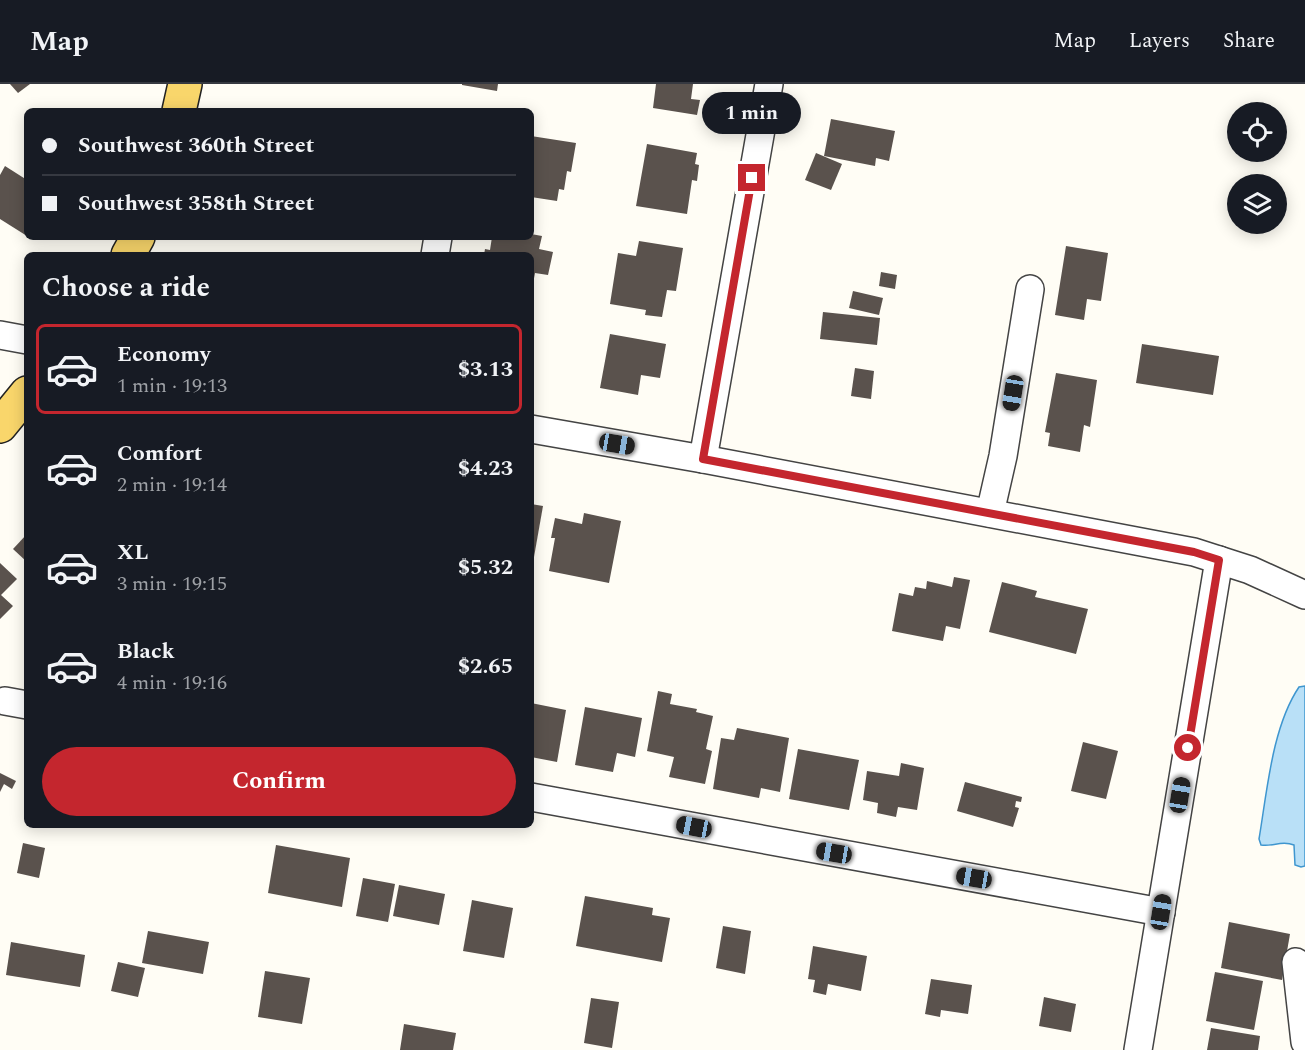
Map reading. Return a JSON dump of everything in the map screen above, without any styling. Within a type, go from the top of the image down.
[{"type":"main road","points":[[180,108],[185,84]]},
{"type":"main road","points":[[0,426],[24,397]]},
{"type":"street","points":[[703,459],[769,84]]},
{"type":"street","points":[[990,513],[1003,456],[1030,289]]},
{"type":"street","points":[[0,335],[24,339]]},
{"type":"street","points":[[534,430],[703,459],[1194,552],[1250,570],[1305,596]]},
{"type":"street","points":[[1138,1050],[1219,560]]},
{"type":"street","points":[[534,798],[1161,912]]},
{"type":"street","points":[[1296,962],[1305,1042]]},
{"type":"water","points":[[1305,686],[1305,866],[1301,867],[1295,865],[1294,845],[1285,843],[1261,845],[1259,839],[1272,760],[1282,721],[1299,687]]},
{"type":"building","points":[[10,84],[30,84],[18,93]]},
{"type":"building","points":[[462,84],[498,84],[497,91]]},
{"type":"building","points":[[656,84],[693,84],[691,99],[700,100],[697,115],[653,108]]},
{"type":"building","points":[[831,119],[895,131],[889,161],[876,158],[875,166],[824,156]]},
{"type":"building","points":[[534,136],[576,143],[571,172],[567,171],[564,190],[559,189],[557,201],[534,197]]},
{"type":"building","points":[[647,144],[697,153],[695,164],[699,165],[697,181],[692,180],[687,214],[636,206]]},
{"type":"building","points":[[816,153],[842,164],[831,190],[805,180]]},
{"type":"building","points":[[5,166],[24,178],[24,234],[0,219],[0,175]]},
{"type":"building","points":[[534,235],[542,236],[539,249],[553,252],[548,275],[535,273],[534,278],[534,252],[484,252],[485,249],[490,250],[492,240],[534,240]]},
{"type":"building","points":[[639,241],[683,248],[676,291],[667,290],[662,317],[645,315],[646,310],[610,304],[618,253],[636,256]]},
{"type":"building","points":[[1066,246],[1108,253],[1101,301],[1087,299],[1084,320],[1055,315]]},
{"type":"building","points":[[881,272],[897,275],[895,289],[879,286]]},
{"type":"building","points":[[853,291],[883,298],[879,315],[849,308]]},
{"type":"building","points":[[823,312],[880,318],[877,345],[820,339]]},
{"type":"building","points":[[610,334],[666,344],[660,378],[641,375],[638,395],[600,388]]},
{"type":"building","points":[[1142,344],[1219,356],[1213,395],[1136,383]]},
{"type":"building","points":[[855,368],[874,371],[871,399],[851,396]]},
{"type":"building","points":[[1056,373],[1097,380],[1090,427],[1084,425],[1080,452],[1048,446],[1050,433],[1045,432]]},
{"type":"building","points":[[534,504],[543,506],[534,557]]},
{"type":"building","points":[[584,513],[621,521],[609,583],[549,571],[555,538],[551,538],[555,518],[582,524]]},
{"type":"building","points":[[24,537],[24,559],[13,549]]},
{"type":"building","points":[[0,563],[17,579],[1,595],[13,606],[0,619]]},
{"type":"building","points":[[954,577],[970,580],[960,629],[946,626],[943,641],[892,631],[899,593],[913,596],[915,587],[926,589],[927,581],[952,587]]},
{"type":"building","points":[[1002,582],[1037,591],[1035,597],[1088,609],[1076,654],[989,632]]},
{"type":"building","points":[[658,691],[672,694],[670,704],[697,709],[696,712],[713,716],[706,749],[712,751],[705,784],[669,777],[674,757],[647,751]]},
{"type":"building","points":[[534,704],[566,710],[557,762],[534,758]]},
{"type":"building","points":[[585,707],[642,718],[635,757],[617,753],[613,772],[575,765]]},
{"type":"building","points":[[737,728],[789,738],[780,792],[761,788],[759,798],[713,789],[721,738],[734,740]]},
{"type":"building","points":[[1083,742],[1118,751],[1106,799],[1071,791]]},
{"type":"building","points":[[798,749],[859,760],[849,810],[789,799]]},
{"type":"building","points":[[901,763],[924,768],[917,810],[898,807],[896,817],[877,813],[878,803],[863,800],[867,771],[899,776]]},
{"type":"building","points":[[0,773],[16,781],[12,789],[4,784],[0,792]]},
{"type":"building","points":[[965,782],[1022,797],[1021,802],[1016,801],[1015,807],[1019,808],[1013,827],[957,811]]},
{"type":"building","points":[[23,843],[45,848],[39,878],[17,873]]},
{"type":"building","points":[[276,845],[350,858],[342,907],[268,893]]},
{"type":"building","points":[[363,878],[395,884],[388,922],[356,916]]},
{"type":"building","points":[[399,885],[445,894],[439,925],[393,916]]},
{"type":"building","points":[[585,896],[653,908],[652,915],[670,918],[662,962],[576,946]]},
{"type":"building","points":[[472,900],[513,908],[504,958],[463,951]]},
{"type":"building","points":[[1229,922],[1290,934],[1282,980],[1221,968]]},
{"type":"building","points":[[723,926],[751,931],[745,974],[716,968]]},
{"type":"building","points":[[148,931],[209,942],[203,974],[142,963]]},
{"type":"building","points":[[11,942],[85,955],[80,987],[6,975]]},
{"type":"building","points":[[813,946],[867,956],[861,991],[828,984],[826,995],[813,992],[815,980],[808,979]]},
{"type":"building","points":[[118,962],[145,968],[138,997],[111,991]]},
{"type":"building","points":[[265,971],[310,978],[302,1024],[258,1017]]},
{"type":"building","points":[[1215,972],[1263,981],[1254,1030],[1206,1021]]},
{"type":"building","points":[[931,979],[972,985],[968,1014],[941,1010],[940,1017],[925,1014]]},
{"type":"building","points":[[1044,997],[1076,1004],[1071,1032],[1039,1026]]},
{"type":"building","points":[[591,998],[619,1002],[612,1048],[584,1043]]},
{"type":"building","points":[[404,1024],[456,1033],[453,1050],[400,1050]]},
{"type":"building","points":[[1211,1028],[1260,1036],[1258,1050],[1207,1050]]},
{"type":"route","points":[[752,178],[703,459],[1194,552],[1219,560],[1188,748]]}]
